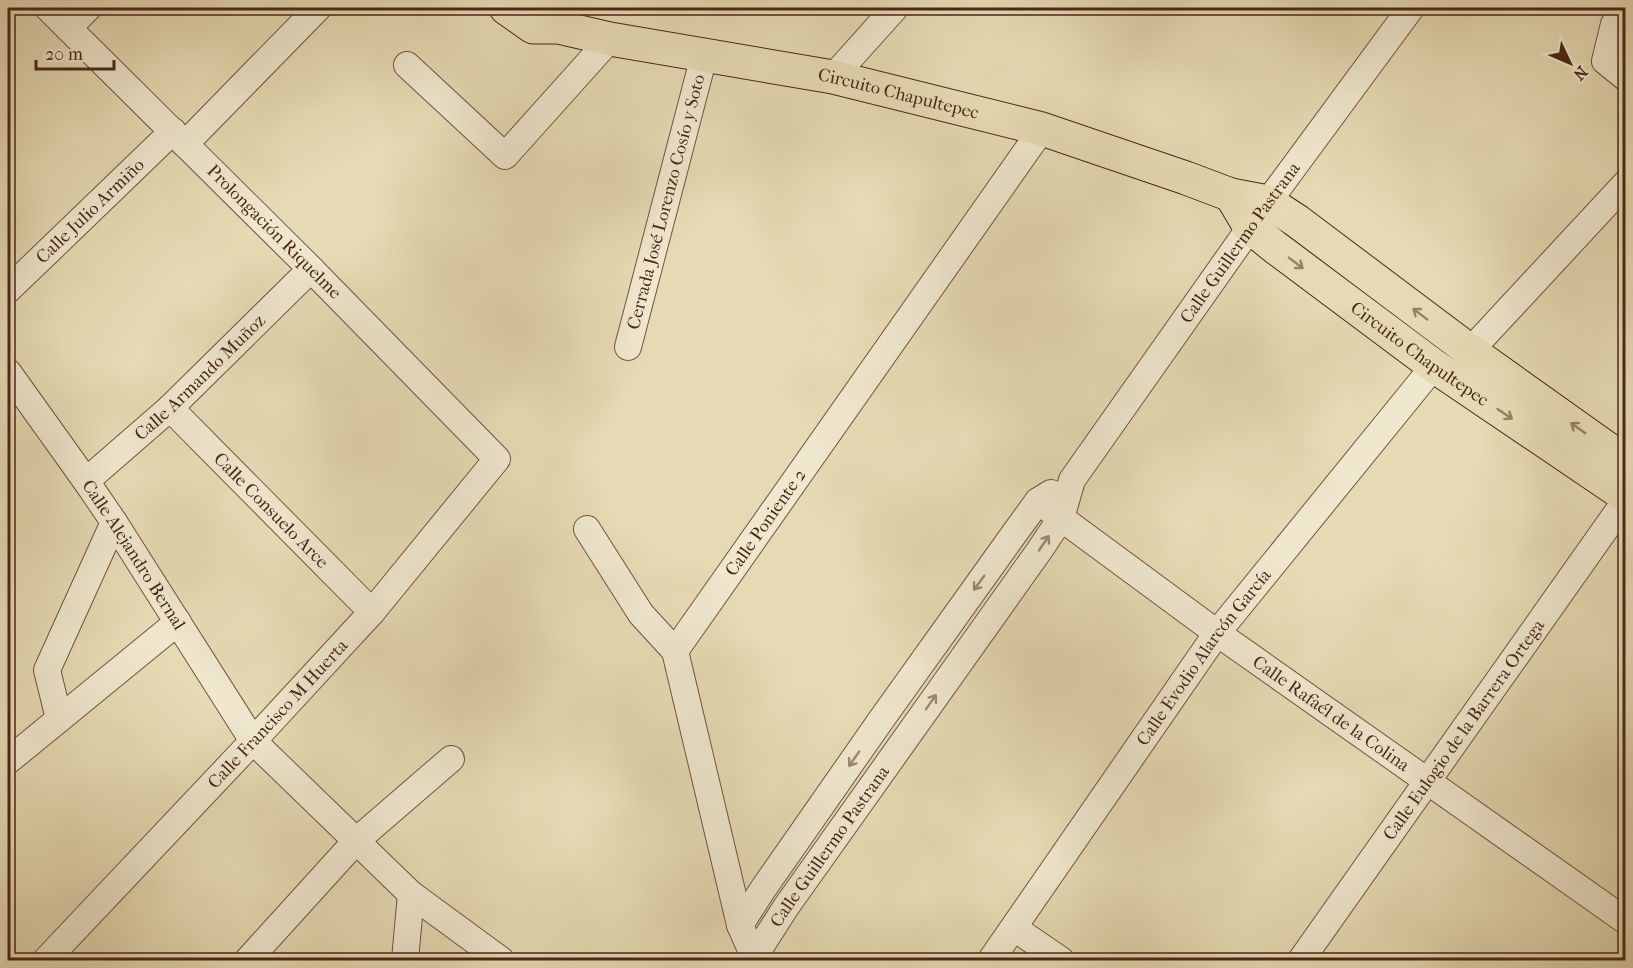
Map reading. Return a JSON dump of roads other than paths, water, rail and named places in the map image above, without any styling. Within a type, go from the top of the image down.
[{"type":"main road","name":"Circuito Chapultepec","points":[[506,8],[533,27],[553,17],[610,39],[833,77],[1042,129],[1231,195],[1259,214],[1434,366],[1626,498]]},
{"type":"main road","name":"Circuito Chapultepec","points":[[1259,214],[1297,221],[1470,351],[1626,462]]},
{"type":"street","name":"Prolongación Riquelme","points":[[48,8],[311,269],[497,459]]},
{"type":"street","points":[[68,28],[88,8]]},
{"type":"street","name":"Calle Julio Armiño","points":[[8,290],[179,137],[318,8]]},
{"type":"street","points":[[833,77],[895,8]]},
{"type":"street","name":"Calle Guillermo Pastrana","points":[[756,959],[786,907],[1039,551],[1060,518],[1072,480],[1259,214],[1411,8]]},
{"type":"street","points":[[1614,24],[1605,61],[1626,78]]},
{"type":"street","points":[[407,65],[505,156],[610,39]]},
{"type":"street","name":"Cerrada José Lorenzo Cosío y Soto","points":[[628,347],[704,56]]},
{"type":"street","name":"Calle Poniente 2","points":[[675,651],[1042,129]]},
{"type":"street","points":[[1470,351],[1626,183]]},
{"type":"street","name":"Calle Armando Muñoz","points":[[86,481],[170,408],[311,269]]},
{"type":"street","name":"Calle Evodio Alarcón García","points":[[992,960],[1217,633],[1434,366]]},
{"type":"street","name":"Calle Alejandro Bernal","points":[[8,372],[114,522],[254,741],[411,894],[501,960]]},
{"type":"street","name":"Calle Consuelo Arce","points":[[170,408],[372,612]]},
{"type":"street","name":"Calle Francisco M Huerta","points":[[46,960],[254,741],[372,612],[497,459]]},
{"type":"street","name":"Calle Guillermo Pastrana","points":[[740,925],[881,720],[1038,501],[1072,480]]},
{"type":"street","name":"Calle Eulogio de la Barrera Ortega","points":[[1300,960],[1626,498]]},
{"type":"street","name":"Calle Rafaél de la Colina","points":[[1038,501],[1217,633],[1626,921]]},
{"type":"street","points":[[59,719],[47,670],[114,522]]},
{"type":"street","points":[[587,529],[641,614],[675,651],[740,925],[756,959]]},
{"type":"street","points":[[8,761],[178,622]]},
{"type":"street","points":[[881,720],[906,738]]},
{"type":"street","points":[[248,960],[357,841],[451,759]]},
{"type":"street","points":[[405,960],[411,894]]},
{"type":"street","points":[[1014,928],[1061,960]]}]
